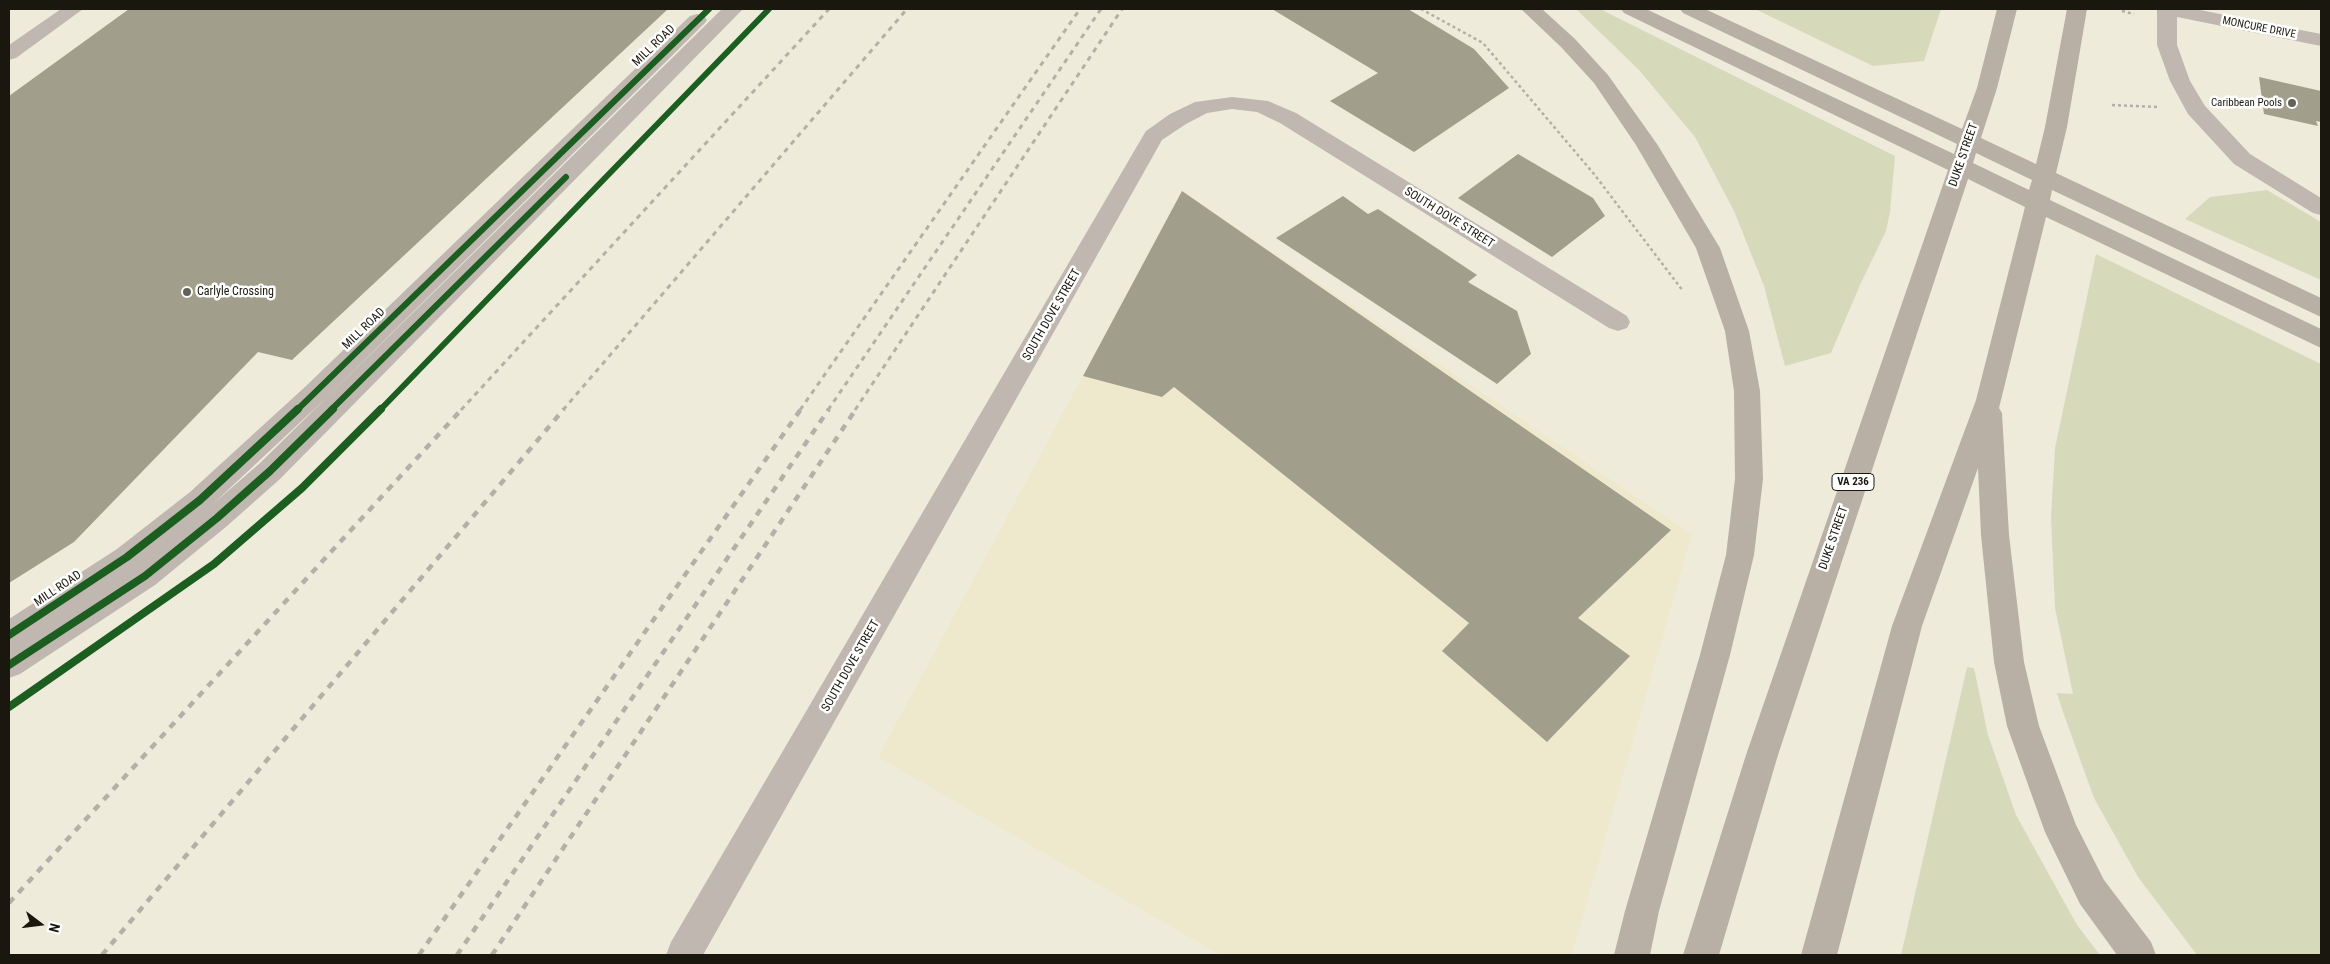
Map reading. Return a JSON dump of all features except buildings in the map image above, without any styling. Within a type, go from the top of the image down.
[{"type":"main road","points":[[1531,9],[1568,43],[1601,79],[1646,144],[1708,248],[1737,331],[1747,391],[1750,479],[1740,555],[1712,664],[1642,911],[1632,955]]},
{"type":"main road","points":[[1631,9],[2321,339]]},
{"type":"main road","points":[[1690,9],[2321,308]]},
{"type":"main road","name":"DUKE STREET","points":[[1701,955],[1762,755],[1987,88],[2007,9]]},
{"type":"main road","points":[[1819,955],[1907,626],[1989,400],[2056,128],[2077,9]]},
{"type":"main road","points":[[1989,400],[1996,535],[2002,604],[2009,662],[2023,726],[2062,832],[2092,892],[2138,955]]},
{"type":"street","points":[[9,54],[73,9]]},
{"type":"street","name":"MILL ROAD","points":[[9,634],[127,556],[200,500],[315,393],[709,9]]},
{"type":"street","points":[[9,666],[145,576],[218,518],[270,472],[733,9]]},
{"type":"street","points":[[2167,9],[2167,45],[2180,82],[2196,109],[2216,134],[2242,159],[2321,208]]},
{"type":"street","name":"MONCURE DRIVE","points":[[2167,9],[2321,40]]},
{"type":"street","name":"SOUTH DOVE STREET","points":[[684,955],[1154,136],[1178,119],[1202,107],[1232,103],[1261,106],[1288,118],[1618,322]]},
{"type":"path","points":[[1421,9],[1483,43],[1594,174],[1685,293]]},
{"type":"shaded area","points":[[1182,191],[1692,534],[1572,955],[1220,955],[878,757]]},
{"type":"green space","points":[[1576,9],[1600,9],[1895,156],[1890,212],[1886,231],[1860,285],[1831,353],[1785,366],[1764,286],[1734,211],[1695,137],[1639,70]]},
{"type":"green space","points":[[1755,9],[1941,9],[1924,61],[1873,66]]},
{"type":"green space","points":[[2267,190],[2321,222],[2321,280],[2185,219],[2210,197]]},
{"type":"green space","points":[[2096,254],[2321,364],[2321,955],[2197,955],[2138,877],[2094,798],[2063,712],[2057,693],[2073,694],[2055,608],[2051,517],[2055,448]]},
{"type":"green space","points":[[1967,667],[1974,668],[1988,735],[2016,815],[2077,925],[2100,955],[1901,955]]},
{"type":"railway","points":[[461,410],[829,9]]},
{"type":"railway","points":[[563,410],[907,9]]},
{"type":"railway","points":[[800,410],[1080,9]]},
{"type":"railway","points":[[828,410],[1101,9]]},
{"type":"railway","points":[[855,410],[1122,9]]},
{"type":"railway","points":[[9,903],[462,409]]},
{"type":"railway","points":[[102,955],[564,409]]},
{"type":"railway","points":[[419,955],[801,409]]},
{"type":"railway","points":[[457,955],[829,409]]},
{"type":"railway","points":[[492,955],[856,409]]},
{"type":"cycle path","points":[[9,635],[127,557],[200,500],[315,393],[709,9]]},
{"type":"cycle path","points":[[9,707],[214,564],[302,488],[769,9]]},
{"type":"cycle path","points":[[9,665],[145,576],[217,518],[270,471],[566,177]]},
{"type":"place","name":"Caribbean Pools","points":[[2292,103]]},
{"type":"place","name":"Carlyle Crossing","points":[[187,292]]}]
